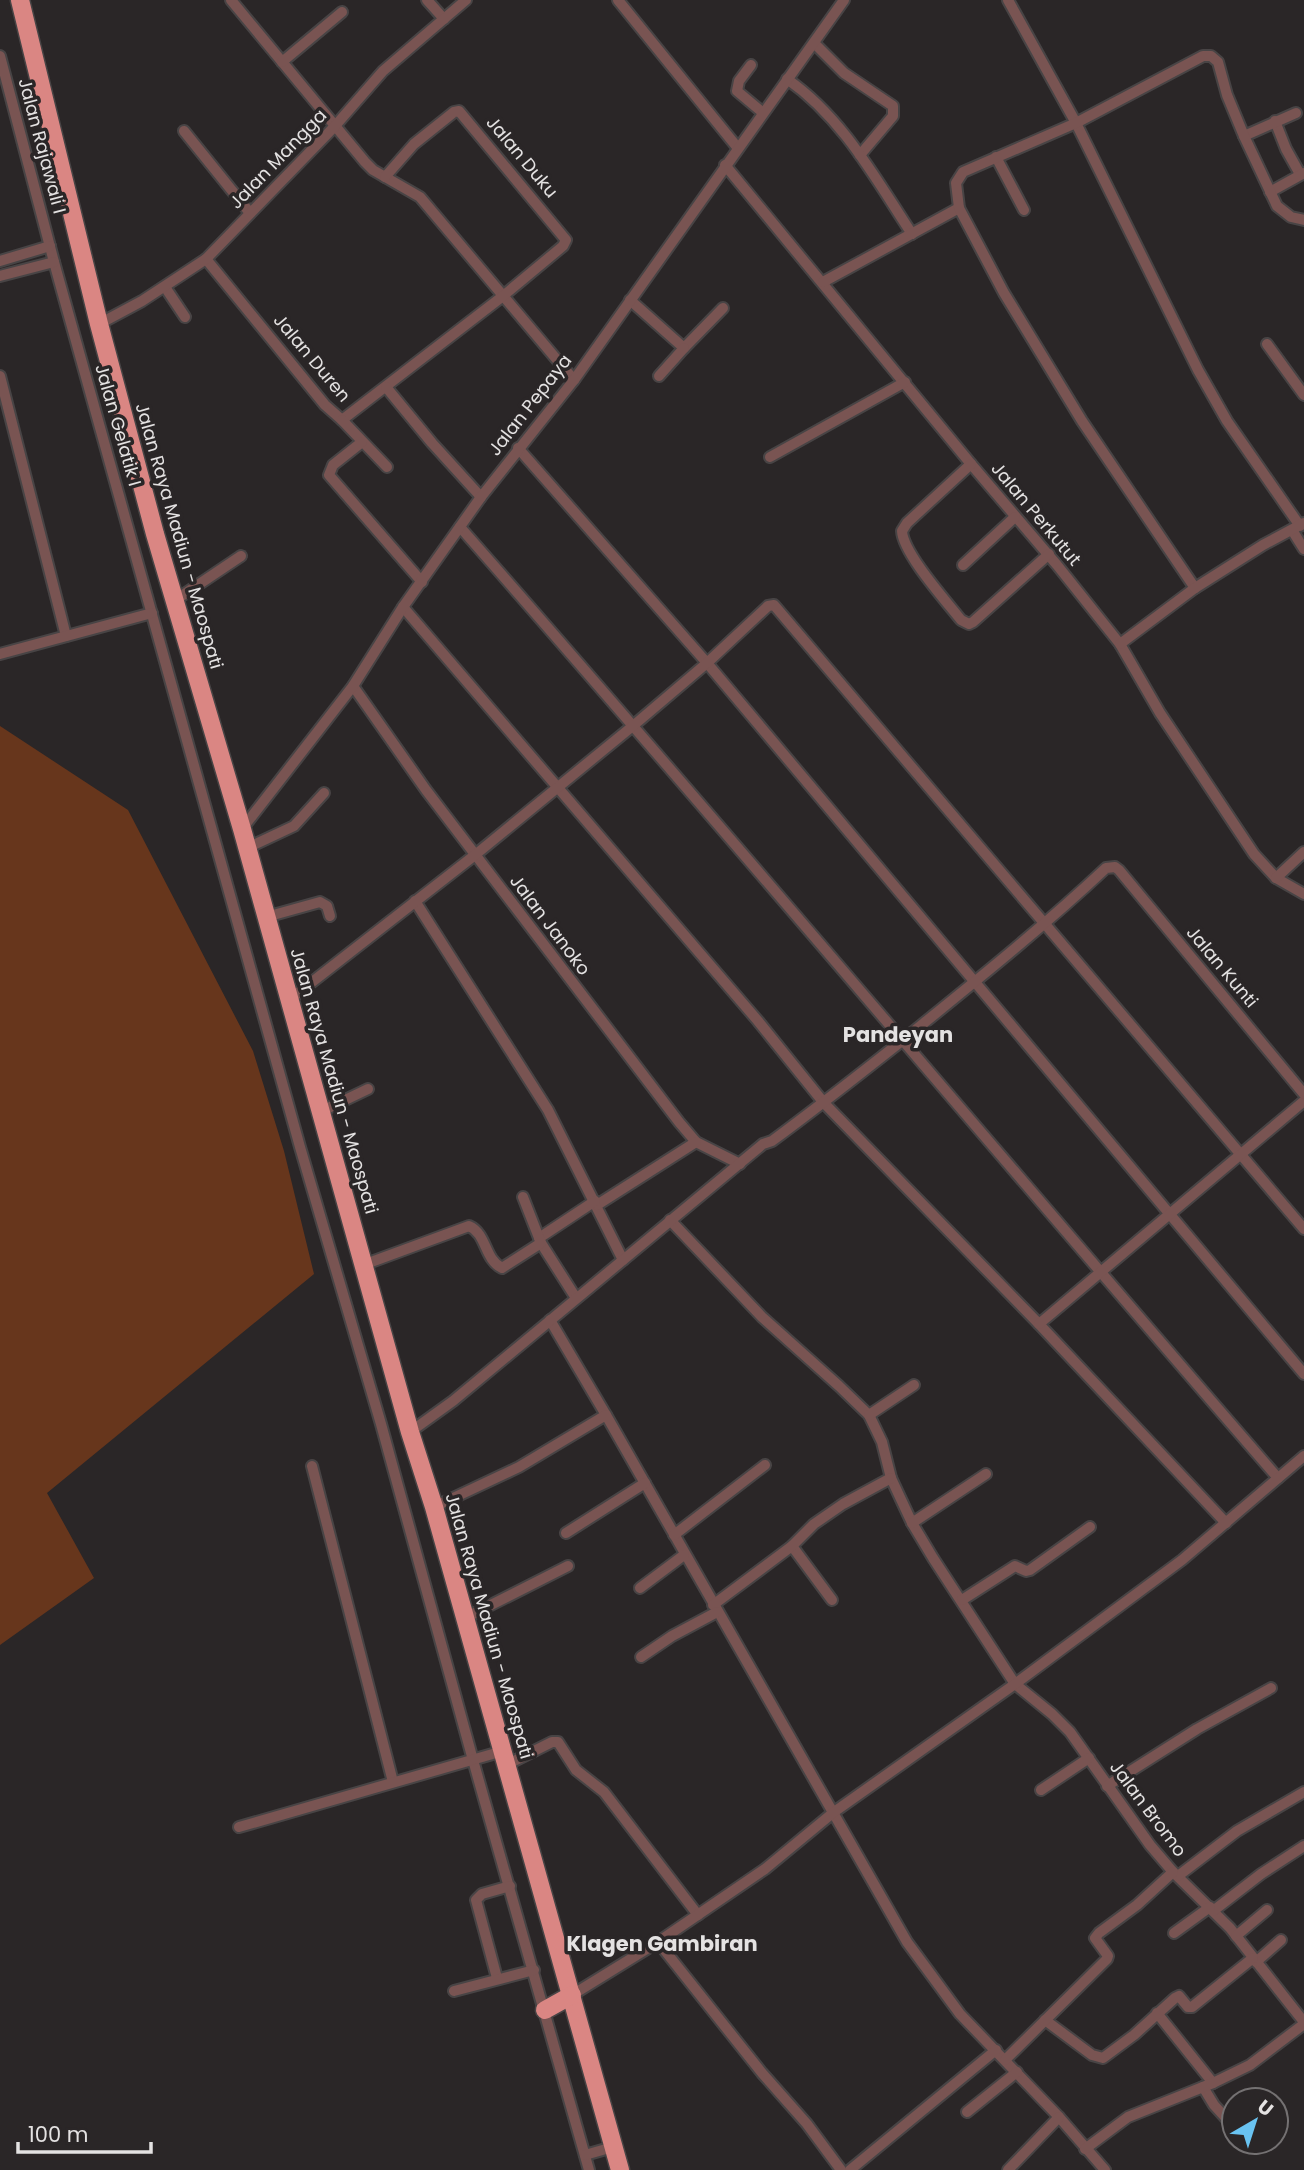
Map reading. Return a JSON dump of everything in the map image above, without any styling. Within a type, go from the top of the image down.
[{"type":"highway","name":"Jalan Raya Madiun - Maospati","points":[[20,0],[99,324],[174,601],[242,829],[620,2170]]},
{"type":"highway","points":[[545,2010],[572,1995]]},
{"type":"street","points":[[231,0],[365,162],[420,197],[574,380]]},
{"type":"street","points":[[427,0],[444,19]]},
{"type":"street","name":"Jalan Mangga","points":[[99,324],[165,286],[206,258],[335,125],[383,71],[466,0]]},
{"type":"street","points":[[618,0],[737,147]]},
{"type":"street","name":"Jalan Pepaya","points":[[242,829],[353,686],[403,607],[481,497],[574,380],[844,0]]},
{"type":"street","points":[[1008,0],[1076,123],[1198,370],[1227,421],[1298,526],[1304,549]]},
{"type":"street","points":[[282,62],[342,12]]},
{"type":"street","points":[[814,43],[849,77],[893,106],[893,116],[860,155]]},
{"type":"street","name":"Jalan Rajawali I","points":[[0,56],[50,246]]},
{"type":"street","points":[[1195,588],[1082,421],[1004,293],[959,208],[956,187],[959,176],[1076,123],[1203,56],[1211,56],[1218,62],[1227,95],[1270,192],[1283,212],[1298,220],[1304,220]]},
{"type":"street","points":[[751,65],[738,81],[737,91],[762,112]]},
{"type":"street","points":[[787,79],[811,95],[825,109],[860,155],[912,234]]},
{"type":"street","name":"Jalan Duku","points":[[385,177],[414,145],[454,112],[464,114],[566,240],[563,246],[503,296]]},
{"type":"street","points":[[1244,136],[1296,113]]},
{"type":"street","points":[[1270,192],[1302,174],[1286,149],[1275,121]]},
{"type":"street","points":[[184,131],[250,213]]},
{"type":"street","points":[[996,157],[1024,210]]},
{"type":"street","name":"Jalan Perkutut","points":[[725,165],[971,464],[1049,554],[1120,644],[1160,713],[1254,854],[1276,878],[1304,894]]},
{"type":"street","points":[[823,282],[959,208]]},
{"type":"street","points":[[0,261],[50,246]]},
{"type":"street","name":"Jalan Gelatik I","points":[[50,246],[300,1147],[381,1424],[472,1760],[589,2170]]},
{"type":"street","name":"Jalan Duren","points":[[206,258],[325,404],[342,420],[503,296]]},
{"type":"street","points":[[0,276],[54,262]]},
{"type":"street","points":[[165,286],[186,317]]},
{"type":"street","points":[[630,300],[684,348]]},
{"type":"street","points":[[659,376],[723,308]]},
{"type":"street","points":[[1267,344],[1303,392]]},
{"type":"street","points":[[0,376],[66,636]]},
{"type":"street","points":[[770,457],[905,382]]},
{"type":"street","points":[[386,387],[481,497]]},
{"type":"street","points":[[342,420],[387,467]]},
{"type":"street","points":[[362,442],[333,465],[329,475],[422,582]]},
{"type":"street","points":[[518,448],[707,663],[1304,1374]]},
{"type":"street","points":[[971,464],[906,523],[901,531],[913,557],[961,620],[969,624],[973,622],[1049,554]]},
{"type":"street","points":[[963,565],[1016,517]]},
{"type":"street","points":[[1120,644],[1195,588],[1298,526]]},
{"type":"street","points":[[460,527],[634,725],[1278,1478]]},
{"type":"street","points":[[174,601],[241,556]]},
{"type":"street","points":[[289,1000],[475,855],[707,663],[768,606],[774,605],[1304,1228]]},
{"type":"street","points":[[403,607],[758,1021],[824,1103],[1039,1324],[1226,1523]]},
{"type":"street","points":[[0,654],[152,613]]},
{"type":"street","name":"Jalan Janoko","points":[[353,686],[475,855],[682,1126],[696,1142],[740,1164]]},
{"type":"street","points":[[247,848],[294,826],[324,793]]},
{"type":"street","points":[[1276,878],[1304,852]]},
{"type":"street","name":"Jalan Kunti","points":[[1044,925],[1106,868],[1119,870],[1304,1094]]},
{"type":"street","points":[[415,901],[548,1110],[623,1260]]},
{"type":"street","points":[[266,917],[320,902],[327,906],[330,916]]},
{"type":"street","points":[[410,1432],[453,1401],[740,1164],[824,1103],[1044,925]]},
{"type":"street","points":[[320,1112],[368,1089]]},
{"type":"street","points":[[1039,1324],[1304,1101]]},
{"type":"street","points":[[363,1265],[469,1226],[477,1230],[493,1263],[502,1268],[596,1203],[696,1142]]},
{"type":"street","points":[[523,1197],[540,1240],[576,1298]]},
{"type":"street","points":[[670,1220],[762,1317],[869,1415],[914,1385]]},
{"type":"street","points":[[550,1320],[907,1942],[960,2014],[1059,2117],[1105,2170]]},
{"type":"street","points":[[434,1507],[519,1467],[606,1415]]},
{"type":"street","name":"Jalan Bromo","points":[[869,1415],[882,1443],[891,1478],[912,1522],[933,1559],[1015,1684],[1070,1732],[1134,1825],[1175,1874],[1236,1936],[1304,2023]]},
{"type":"street","points":[[572,1995],[658,1942],[765,1869],[834,1812],[1015,1684],[1182,1560],[1278,1478],[1302,1462]]},
{"type":"street","points":[[674,1535],[765,1465]]},
{"type":"street","points":[[312,1466],[393,1782]]},
{"type":"street","points":[[912,1522],[986,1474]]},
{"type":"street","points":[[641,1657],[715,1609],[792,1546],[814,1524],[842,1504],[891,1478]]},
{"type":"street","points":[[566,1533],[645,1483]]},
{"type":"street","points":[[962,1600],[1015,1566],[1030,1570],[1090,1527]]},
{"type":"street","points":[[792,1546],[832,1600]]},
{"type":"street","points":[[640,1588],[684,1555]]},
{"type":"street","points":[[466,1618],[568,1566]]},
{"type":"street","points":[[1107,1786],[1196,1729],[1271,1688]]},
{"type":"street","points":[[239,1827],[472,1760],[504,1758],[558,1742],[576,1770],[604,1792],[698,1915]]},
{"type":"street","points":[[1041,1790],[1088,1758]]},
{"type":"street","points":[[1005,2060],[1107,1959],[1108,1956],[1096,1942],[1096,1936],[1175,1874],[1237,1831],[1304,1792]]},
{"type":"street","points":[[1174,1933],[1304,1846]]},
{"type":"street","points":[[496,1978],[476,1900],[482,1894],[510,1886]]},
{"type":"street","points":[[1236,1936],[1267,1910]]},
{"type":"street","points":[[1045,2020],[1092,2055],[1103,2058],[1179,1996],[1188,2007],[1192,2007],[1281,1940]]},
{"type":"street","points":[[658,1942],[762,2073],[807,2124],[841,2170]]},
{"type":"street","points":[[454,1991],[534,1970]]},
{"type":"street","points":[[1157,2013],[1208,2085],[1214,2105],[1220,2112]]},
{"type":"street","points":[[1085,2149],[1128,2118],[1250,2065],[1304,2023]]},
{"type":"street","points":[[850,2170],[996,2050]]},
{"type":"street","points":[[967,2112],[1017,2072]]},
{"type":"street","points":[[1008,2170],[1059,2117]]},
{"type":"street","points":[[585,2155],[613,2147]]},
{"type":"shaded area","points":[[0,726],[128,810],[253,1051],[284,1151],[314,1274],[47,1493],[94,1578],[0,1645]]},
{"type":"district","name":"Pandeyan","points":[[898,1035]]},
{"type":"district","name":"Klagen Gambiran","points":[[662,1944]]}]
